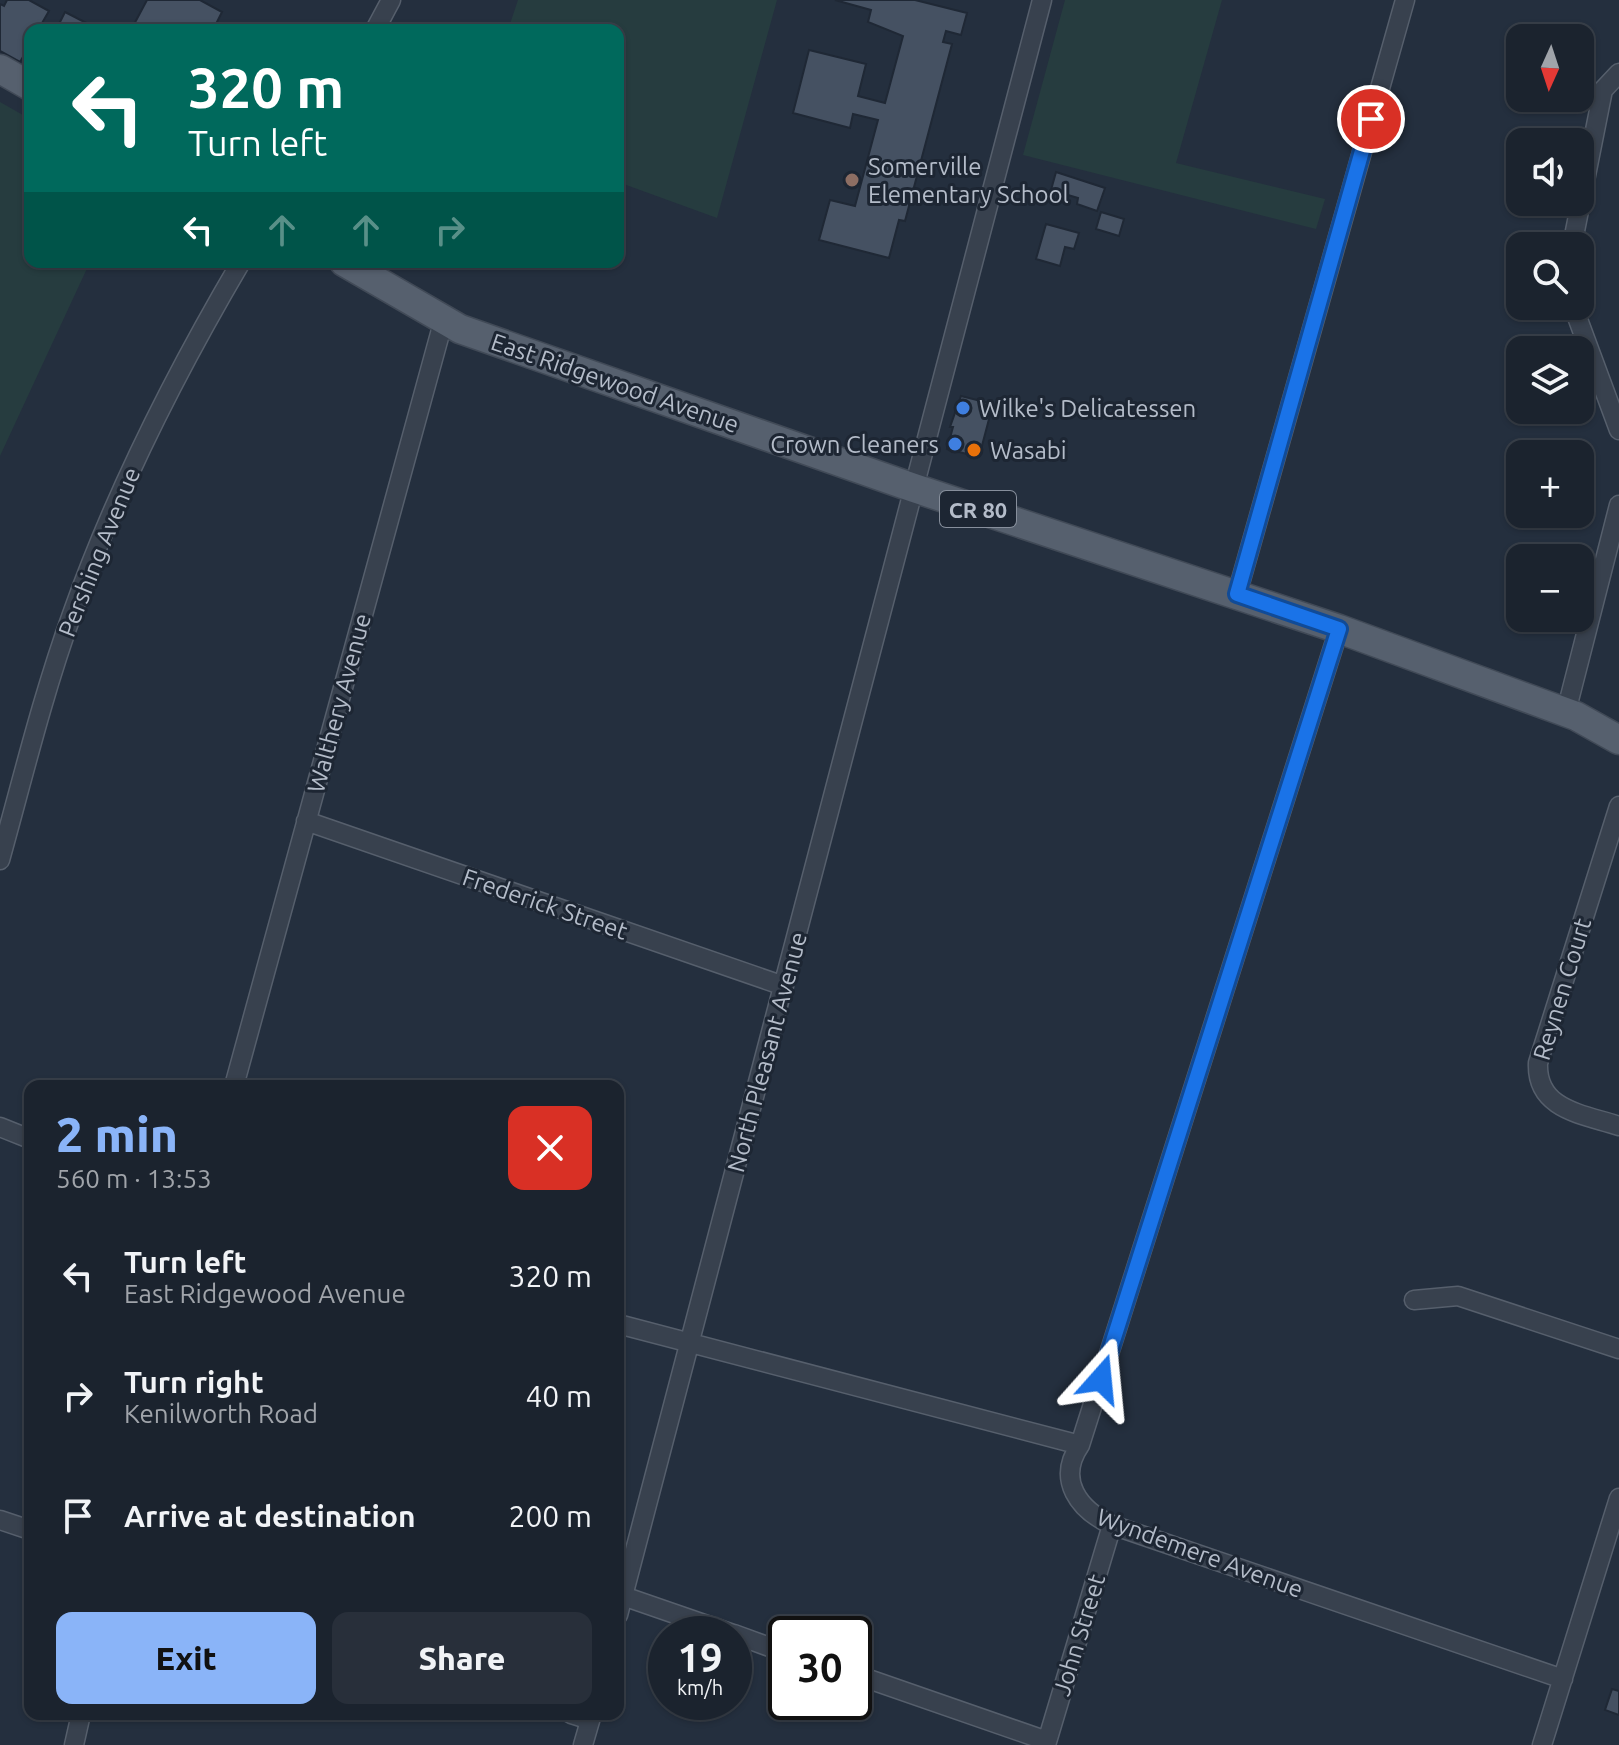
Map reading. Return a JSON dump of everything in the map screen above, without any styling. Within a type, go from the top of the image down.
[{"type":"main road","points":[[0,69],[24,83]]},
{"type":"main road","name":"East Ridgewood Avenue","points":[[355,268],[460,329],[914,488],[1339,629],[1566,712],[1619,740]]},
{"type":"street","points":[[378,24],[391,0]]},
{"type":"street","name":"North Pleasant Avenue","points":[[624,1592],[1042,0]]},
{"type":"street","points":[[1237,594],[1405,0]]},
{"type":"street","points":[[1575,232],[1603,90],[1619,73]]},
{"type":"street","name":"Pershing Avenue","points":[[0,860],[54,667],[107,525],[165,398],[238,268]]},
{"type":"street","name":"Walthery Avenue","points":[[236,1080],[444,319]]},
{"type":"street","points":[[1578,320],[1619,430]]},
{"type":"street","points":[[1566,712],[1619,505]]},
{"type":"street","points":[[624,1326],[1080,1445],[1339,629]]},
{"type":"street","name":"Reynen Court","points":[[1619,806],[1538,1063],[1542,1090],[1559,1106],[1619,1126]]},
{"type":"street","name":"Frederick Street","points":[[306,821],[784,986]]},
{"type":"street","points":[[0,1127],[24,1137]]},
{"type":"street","points":[[1414,1300],[1458,1296],[1619,1349]]},
{"type":"street","name":"Wyndemere Avenue","points":[[1080,1445],[1071,1463],[1073,1493],[1093,1516],[1563,1679]]},
{"type":"street","points":[[1542,1745],[1619,1498]]},
{"type":"street","points":[[0,1520],[24,1528]]},
{"type":"street","name":"John Street","points":[[1047,1743],[1112,1525]]},
{"type":"street","points":[[624,1596],[681,1616]]},
{"type":"street","points":[[872,1680],[1047,1743]]},
{"type":"street","points":[[74,1745],[80,1720]]},
{"type":"street","points":[[583,1745],[590,1720]]},
{"type":"green space","points":[[518,0],[777,0],[717,218],[624,184],[624,24],[510,24]]},
{"type":"green space","points":[[1065,0],[1222,0],[1176,163],[1325,199],[1316,229],[1023,155]]},
{"type":"green space","points":[[0,102],[24,116],[24,268],[87,268],[0,456]]},
{"type":"building","points":[[7,0],[29,0],[49,11],[41,24],[24,24],[24,55],[20,62],[0,51],[0,4],[4,6]]},
{"type":"building","points":[[147,0],[200,0],[222,12],[216,24],[134,24]]},
{"type":"building","points":[[835,0],[915,0],[967,13],[961,35],[946,31],[943,42],[952,44],[905,221],[899,220],[889,258],[819,240],[830,200],[855,206],[878,120],[853,114],[850,128],[793,113],[809,50],[866,64],[858,96],[885,103],[903,36],[868,22],[871,10]]},
{"type":"building","points":[[65,12],[88,24],[59,24]]},
{"type":"building","points":[[1056,172],[1105,188],[1097,211],[1077,204],[1078,198],[1051,190]]},
{"type":"building","points":[[1101,212],[1124,219],[1119,236],[1096,229]]},
{"type":"building","points":[[1046,224],[1079,233],[1074,249],[1065,247],[1060,266],[1036,259]]},
{"type":"building","points":[[961,396],[993,404],[979,457],[947,449],[953,427],[950,427]]},
{"type":"building","points":[[1612,1689],[1619,1691],[1619,1715],[1605,1710]]},
{"type":"place","name":"Somerville Elementary School","points":[[852,180]]},
{"type":"place","name":"Wilke's Delicatessen","points":[[963,408]]},
{"type":"place","name":"Crown Cleaners","points":[[955,444]]},
{"type":"place","name":"Wasabi","points":[[974,450]]},
{"type":"route","points":[[1101,1379],[1339,629],[1237,594],[1371,119]]}]
